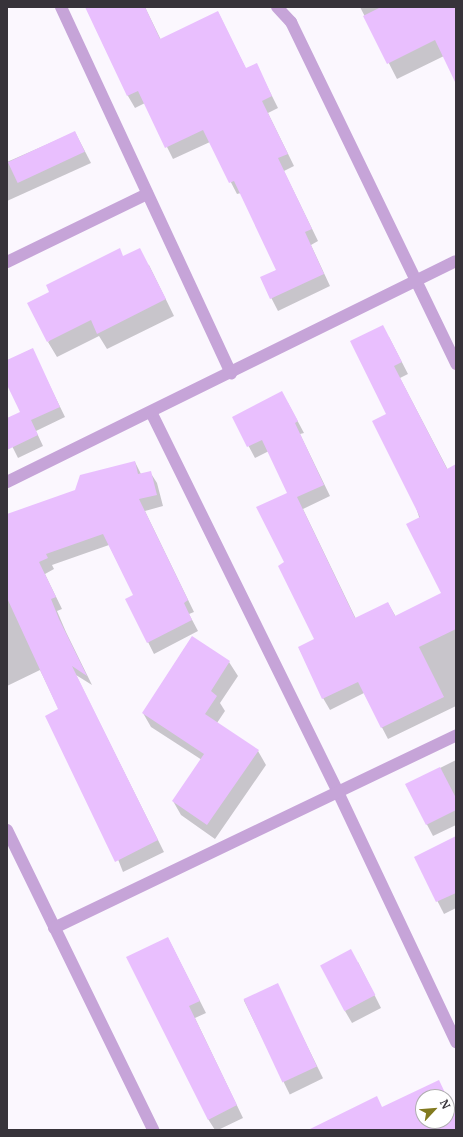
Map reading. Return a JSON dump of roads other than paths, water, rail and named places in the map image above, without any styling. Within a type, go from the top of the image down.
[{"type":"street","points":[[61,7],[231,373]]},
{"type":"street","points":[[277,7],[291,22],[456,364]]},
{"type":"street","points":[[7,262],[147,194]]},
{"type":"street","points":[[7,482],[456,261]]},
{"type":"street","points":[[151,412],[337,790],[456,1042]]},
{"type":"street","points":[[54,928],[337,790],[456,735]]},
{"type":"street","points":[[7,830],[153,1130]]}]
